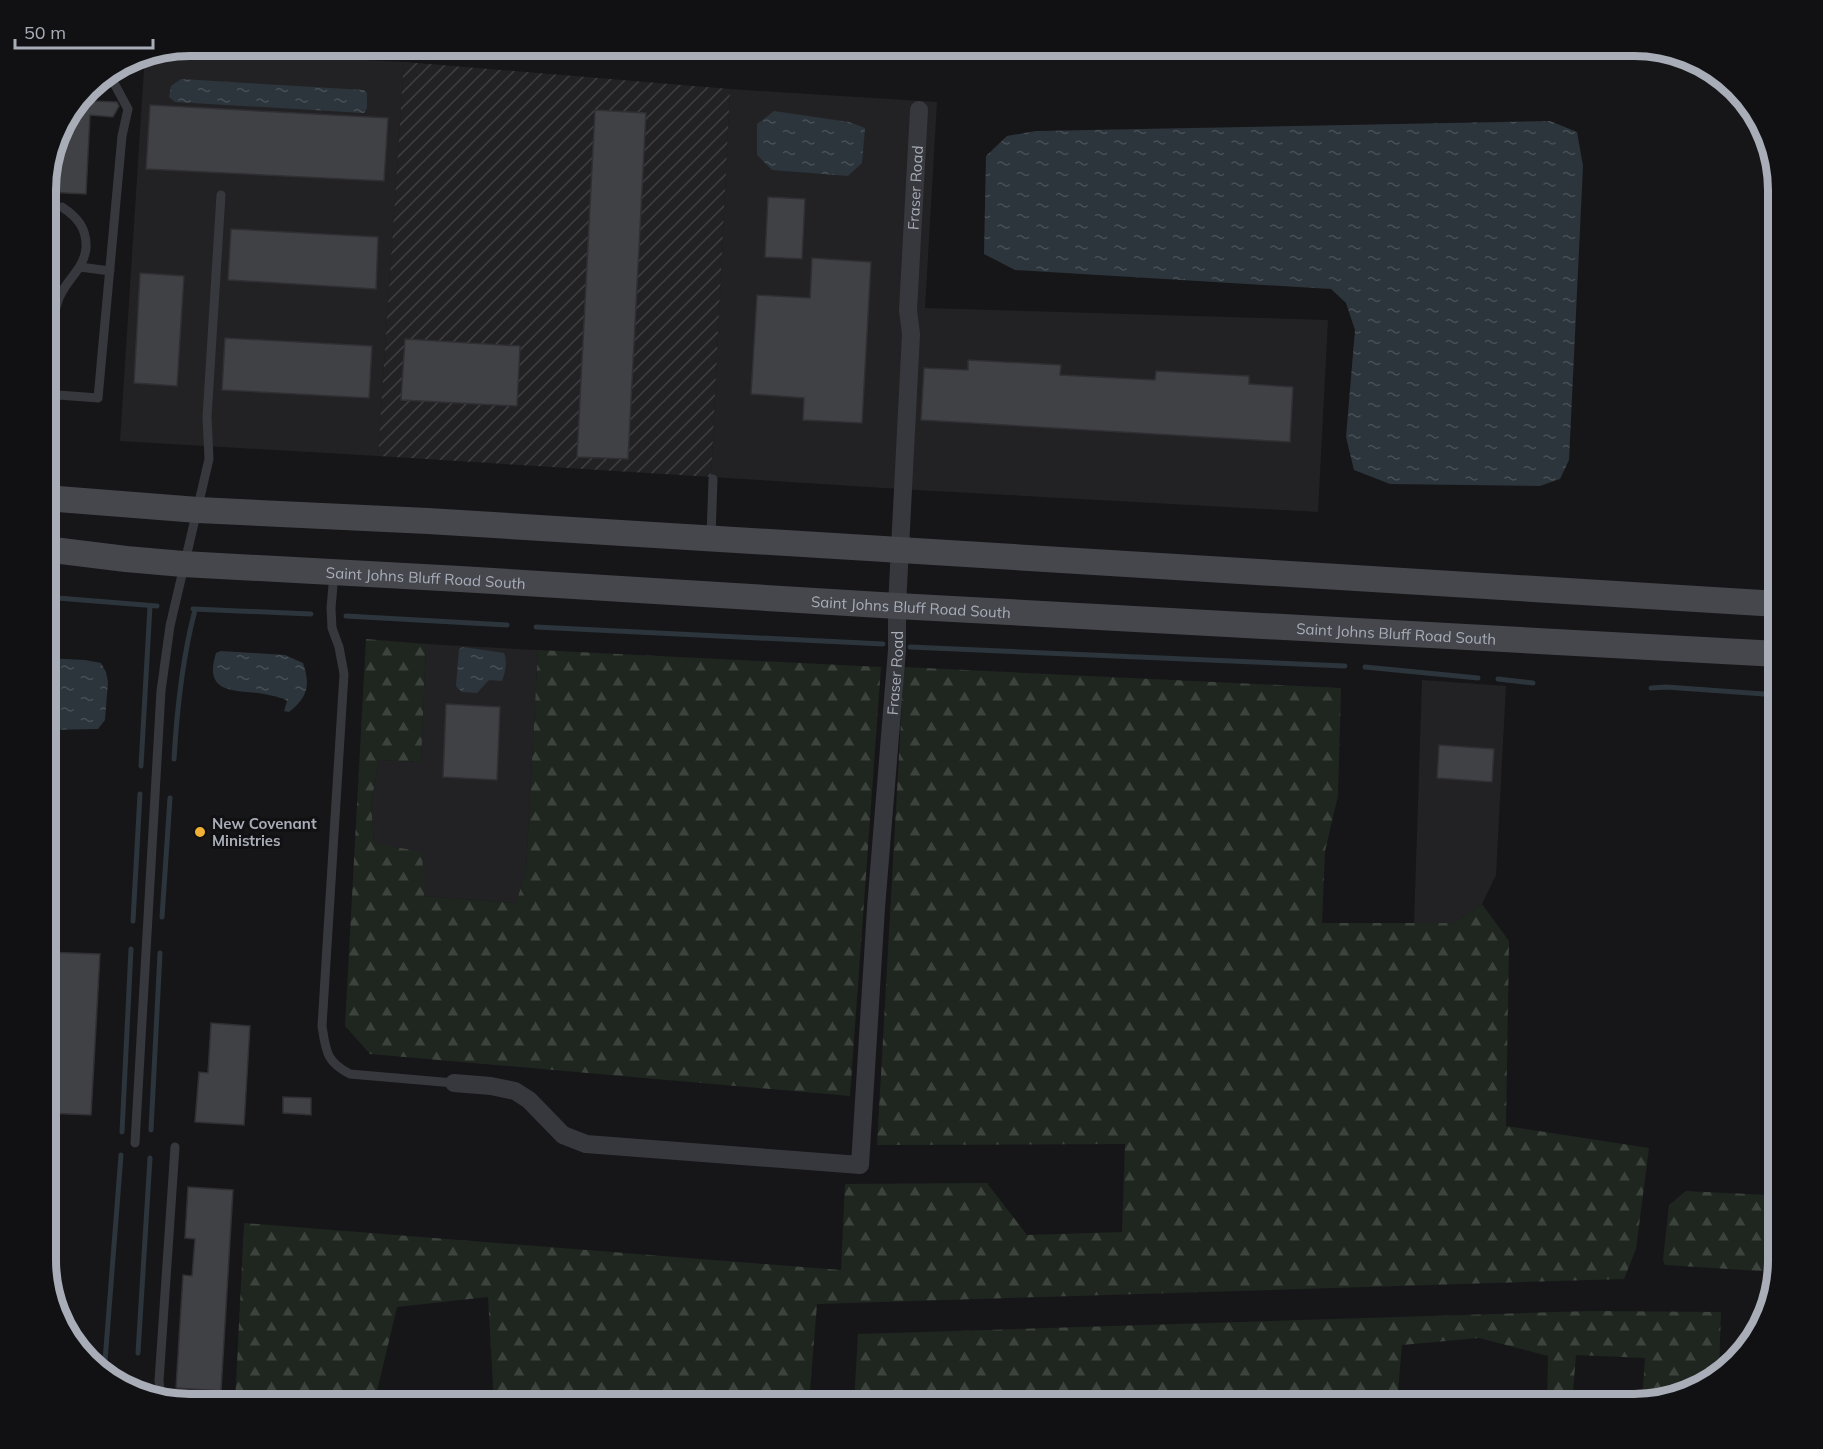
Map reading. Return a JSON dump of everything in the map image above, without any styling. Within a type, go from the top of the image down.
[{"type":"main road","points":[[56,499],[198,510],[428,521],[1768,603]]},
{"type":"main road","name":"Saint Johns Bluff Road South","points":[[56,550],[183,564],[1768,653]]},
{"type":"street","name":"Fraser Road","points":[[454,1083],[491,1086],[515,1091],[529,1100],[563,1135],[586,1144],[860,1165],[876,908],[897,650],[897,606],[911,334],[908,310],[919,110]]},
{"type":"lane","points":[[56,395],[98,398],[122,136],[128,109],[112,80]]},
{"type":"lane","points":[[135,1143],[161,691],[170,626],[208,459],[207,417],[221,195]]},
{"type":"lane","points":[[56,307],[64,286],[80,267],[86,249],[85,234],[81,223],[74,214],[62,207]]},
{"type":"lane","points":[[80,267],[110,271]]},
{"type":"lane","points":[[711,539],[713,479]]},
{"type":"lane","points":[[334,572],[332,628],[339,647],[344,674],[322,1026],[325,1046],[335,1066],[350,1074],[454,1083]]},
{"type":"lane","points":[[160,1390],[175,1147]]},
{"type":"shaded area","points":[[189,56],[284,56],[404,62],[378,456],[120,441],[144,64],[163,58]]},
{"type":"shaded area","points":[[404,62],[730,89],[711,477],[378,456]]},
{"type":"shaded area","points":[[730,89],[937,102],[925,308],[1328,320],[1318,512],[711,477]]},
{"type":"shaded area","points":[[426,644],[538,650],[526,871],[516,903],[424,896],[374,843],[371,804],[379,760],[421,762]]},
{"type":"shaded area","points":[[1422,680],[1506,686],[1496,875],[1482,904],[1453,923],[1414,924]]},
{"type":"green space","points":[[366,639],[426,644],[421,762],[379,760],[371,804],[374,843],[422,852],[424,896],[516,903],[526,871],[538,650],[881,667],[850,1096],[370,1054],[345,1026]]},
{"type":"green space","points":[[904,667],[1341,688],[1338,796],[1325,851],[1322,923],[1453,923],[1482,904],[1509,941],[1506,1126],[1649,1148],[1636,1249],[1624,1279],[817,1304],[810,1394],[493,1394],[488,1297],[397,1307],[376,1394],[235,1394],[244,1223],[841,1270],[845,1184],[987,1183],[1027,1235],[1122,1232],[1125,1144],[877,1145]]},
{"type":"green space","points":[[1686,1191],[1768,1195],[1767,1271],[1665,1265],[1663,1260],[1669,1205]]},
{"type":"green space","points":[[1591,1311],[1721,1312],[1719,1362],[1693,1380],[1668,1389],[1643,1393],[1645,1358],[1576,1355],[1573,1394],[1547,1394],[1548,1356],[1479,1338],[1402,1345],[1398,1394],[855,1394],[858,1334]]},
{"type":"green space","points":[[178,1389],[235,1390],[235,1394],[178,1393]]},
{"type":"water","points":[[181,79],[364,90],[367,93],[367,108],[364,113],[175,102],[169,97],[171,86]]},
{"type":"water","points":[[774,111],[849,122],[865,128],[862,163],[848,176],[772,170],[757,155],[757,124]]},
{"type":"water","points":[[1550,121],[1577,132],[1583,166],[1569,460],[1560,479],[1540,486],[1390,484],[1354,470],[1346,437],[1355,330],[1346,303],[1331,289],[1015,270],[984,254],[986,156],[1007,136],[1036,131]]},
{"type":"water","points":[[463,647],[504,653],[506,663],[502,681],[489,680],[477,693],[462,692],[456,686],[459,649]]},
{"type":"water","points":[[221,651],[285,655],[303,663],[307,685],[300,702],[289,712],[284,711],[287,701],[282,698],[222,686],[216,682],[213,675],[216,653]]},
{"type":"water","points":[[56,659],[101,663],[108,682],[105,720],[98,729],[56,730]]},
{"type":"building","points":[[91,99],[92,101],[117,102],[119,106],[113,117],[90,115],[86,194],[56,193],[60,155],[73,122]]},
{"type":"building","points":[[150,105],[388,118],[384,181],[146,169]]},
{"type":"building","points":[[595,110],[646,113],[628,459],[577,457]]},
{"type":"building","points":[[768,197],[805,199],[802,259],[765,257]]},
{"type":"building","points":[[231,229],[378,237],[376,289],[228,280]]},
{"type":"building","points":[[812,258],[871,262],[862,423],[803,420],[804,398],[751,394],[757,295],[810,298]]},
{"type":"building","points":[[140,273],[184,276],[177,386],[134,383]]},
{"type":"building","points":[[225,338],[372,346],[369,398],[222,390]]},
{"type":"building","points":[[405,339],[520,346],[517,406],[401,400]]},
{"type":"building","points":[[968,360],[1061,365],[1060,375],[1155,380],[1156,371],[1249,376],[1249,384],[1293,387],[1290,442],[921,420],[924,368],[968,370]]},
{"type":"building","points":[[446,704],[500,707],[497,780],[443,777]]},
{"type":"building","points":[[1439,745],[1494,749],[1492,782],[1437,778]]},
{"type":"building","points":[[56,952],[100,954],[91,1115],[56,1113]]},
{"type":"building","points":[[211,1023],[250,1026],[244,1125],[195,1122],[199,1072],[208,1073]]},
{"type":"building","points":[[283,1097],[311,1098],[311,1115],[283,1113]]},
{"type":"building","points":[[188,1187],[233,1190],[221,1391],[176,1388],[183,1275],[192,1276],[195,1239],[185,1238]]},
{"type":"waterway","points":[[56,598],[157,606]]},
{"type":"waterway","points":[[141,766],[150,606]]},
{"type":"waterway","points":[[193,609],[311,614]]},
{"type":"waterway","points":[[174,759],[181,684],[195,610]]},
{"type":"waterway","points":[[346,616],[507,625]]},
{"type":"waterway","points":[[536,627],[883,644]]},
{"type":"waterway","points":[[910,647],[1345,666]]},
{"type":"waterway","points":[[1365,667],[1478,678]]},
{"type":"waterway","points":[[1498,679],[1533,683]]},
{"type":"waterway","points":[[1651,688],[1666,687],[1768,694]]},
{"type":"waterway","points":[[133,921],[140,794]]},
{"type":"waterway","points":[[162,917],[170,798]]},
{"type":"waterway","points":[[122,1132],[131,949]]},
{"type":"waterway","points":[[151,1130],[160,953]]},
{"type":"waterway","points":[[105,1363],[121,1155]]},
{"type":"waterway","points":[[138,1353],[150,1158]]},
{"type":"place","name":"New Covenant Ministries","points":[[200,832]]}]
